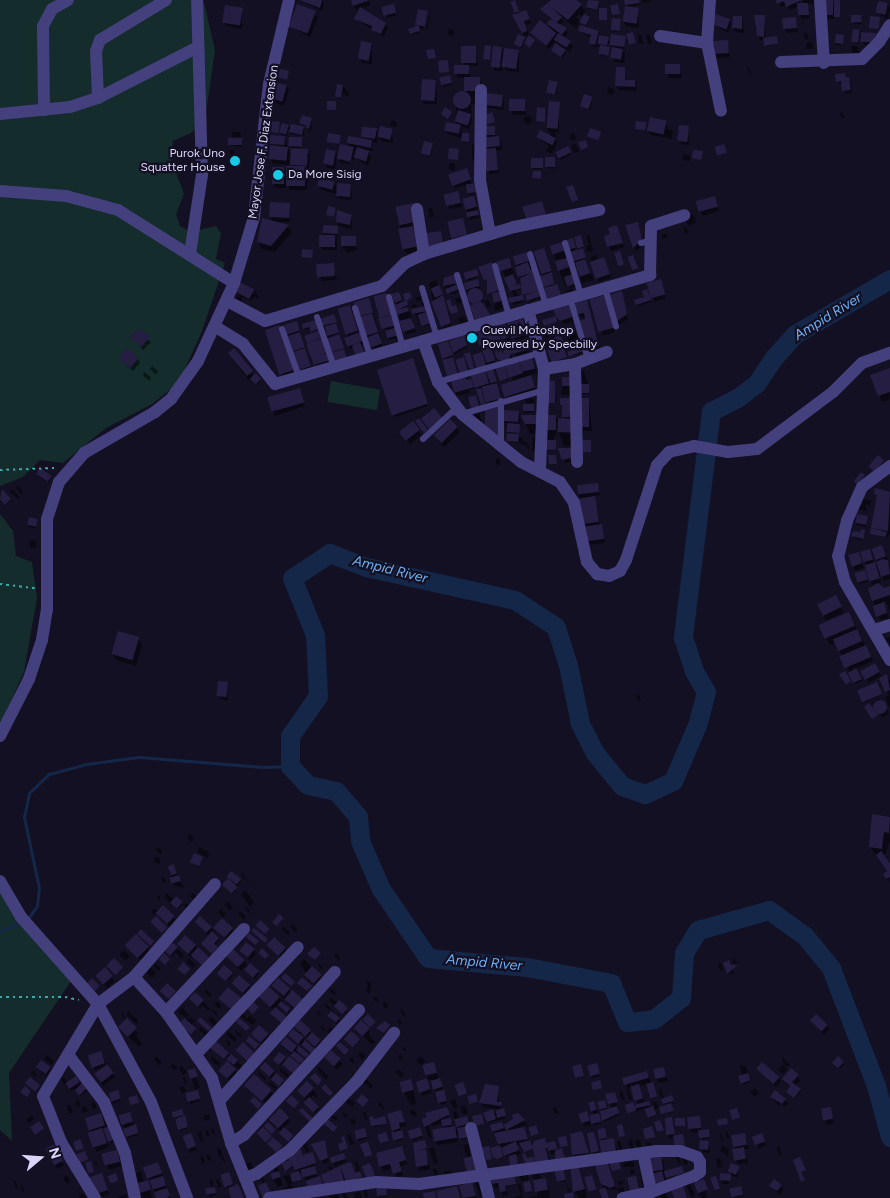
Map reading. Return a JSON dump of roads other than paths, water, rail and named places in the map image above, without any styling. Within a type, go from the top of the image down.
[{"type":"street","points":[[44,110],[43,26],[52,10],[68,0]]},
{"type":"street","points":[[98,98],[96,51],[100,40],[166,0]]},
{"type":"street","points":[[190,254],[202,175],[197,0]]},
{"type":"street","name":"Mayor Jose F. Diaz Extension","points":[[0,736],[29,679],[42,640],[48,585],[47,519],[52,498],[67,469],[84,453],[155,412],[171,399],[198,362],[216,327],[234,283],[254,218],[269,84],[289,0]]},
{"type":"street","points":[[710,0],[707,43],[721,111]]},
{"type":"street","points":[[820,0],[824,63]]},
{"type":"street","points":[[781,62],[824,63],[862,59],[879,42],[890,25]]},
{"type":"street","points":[[660,36],[707,43]]},
{"type":"street","points":[[0,114],[70,107],[98,98],[198,46]]},
{"type":"street","points":[[482,90],[480,180],[490,234]]},
{"type":"street","points":[[0,191],[66,196],[118,210],[234,283]]},
{"type":"street","points":[[418,209],[424,254]]},
{"type":"street","points":[[226,301],[264,321],[382,286],[405,263],[424,254],[490,234],[599,210]]},
{"type":"street","points":[[216,327],[243,344],[274,384],[650,275],[645,242],[651,226],[684,215]]},
{"type":"street","points":[[528,310],[544,369],[541,391],[540,470]]},
{"type":"street","points":[[423,341],[438,382],[462,414],[501,448],[522,462],[560,482],[574,503],[587,562],[597,574],[609,576],[620,571],[626,560],[657,465],[669,452],[680,447],[728,452],[757,449],[833,392],[862,363],[890,353]]},
{"type":"street","points":[[544,369],[575,364],[607,352]]},
{"type":"street","points":[[575,364],[577,462]]},
{"type":"street","points":[[890,466],[862,486],[847,521],[838,556],[845,582],[890,660]]},
{"type":"street","points":[[874,630],[890,625]]},
{"type":"street","points":[[0,881],[21,917],[98,1004],[152,1102],[187,1198]]},
{"type":"street","points":[[95,1198],[61,1142],[43,1096],[69,1056],[98,1004],[134,977],[215,884]]},
{"type":"street","points":[[166,1012],[244,929]]},
{"type":"street","points":[[197,1053],[298,947]]},
{"type":"street","points":[[220,1100],[335,972]]},
{"type":"street","points":[[134,977],[166,1012],[197,1053],[212,1078],[220,1100],[231,1144],[253,1198]]},
{"type":"street","points":[[231,1144],[244,1136],[359,1010]]},
{"type":"street","points":[[245,1178],[256,1174],[290,1150],[357,1081],[394,1033]]},
{"type":"street","points":[[69,1056],[104,1102],[125,1153],[134,1198]]},
{"type":"street","points":[[471,1128],[489,1198]]},
{"type":"street","points":[[269,1198],[376,1182],[419,1184],[643,1153],[680,1151],[697,1157],[702,1168],[694,1176],[651,1192],[623,1198]]},
{"type":"street","points":[[643,1153],[651,1192]]},
{"type":"lane","points":[[565,243],[588,359]]},
{"type":"lane","points":[[530,254],[546,305]]},
{"type":"lane","points":[[494,266],[509,316]]},
{"type":"lane","points":[[457,275],[473,326]]},
{"type":"lane","points":[[422,288],[437,337]]},
{"type":"lane","points":[[605,288],[616,326]]},
{"type":"lane","points":[[389,297],[403,347]]},
{"type":"lane","points":[[355,308],[370,356]]},
{"type":"lane","points":[[317,317],[334,367]]},
{"type":"lane","points":[[282,329],[299,377]]},
{"type":"lane","points":[[438,382],[540,353]]},
{"type":"lane","points":[[423,439],[452,412],[462,414],[501,401],[541,391]]},
{"type":"lane","points":[[501,401],[501,448]]},
{"type":"waterway","name":"Ampid River","points":[[890,279],[795,334],[775,356],[757,383],[737,398],[711,411],[683,637],[694,671],[706,692],[697,725],[673,781],[645,794],[622,786],[595,753],[580,723],[568,665],[556,627],[515,600],[366,567],[330,553],[292,578],[315,635],[318,696],[290,736],[290,766],[308,785],[336,791],[358,816],[360,841],[381,889],[428,958],[527,967],[611,983],[627,1022],[654,1019],[681,998],[684,953],[698,930],[769,910],[805,936],[831,968],[876,1086],[890,1137]]},
{"type":"waterway","points":[[29,917],[37,906],[39,888],[24,817],[29,793],[49,774],[86,764],[139,757],[263,767],[290,766]]},
{"type":"waterway","points":[[0,931],[17,924]]},
{"type":"place","name":"Purok Uno Squatter House","points":[[235,161]]},
{"type":"place","name":"Da More Sisig","points":[[278,175]]},
{"type":"place","name":"Cuevil Motoshop Powered by Specbilly","points":[[472,338]]}]
